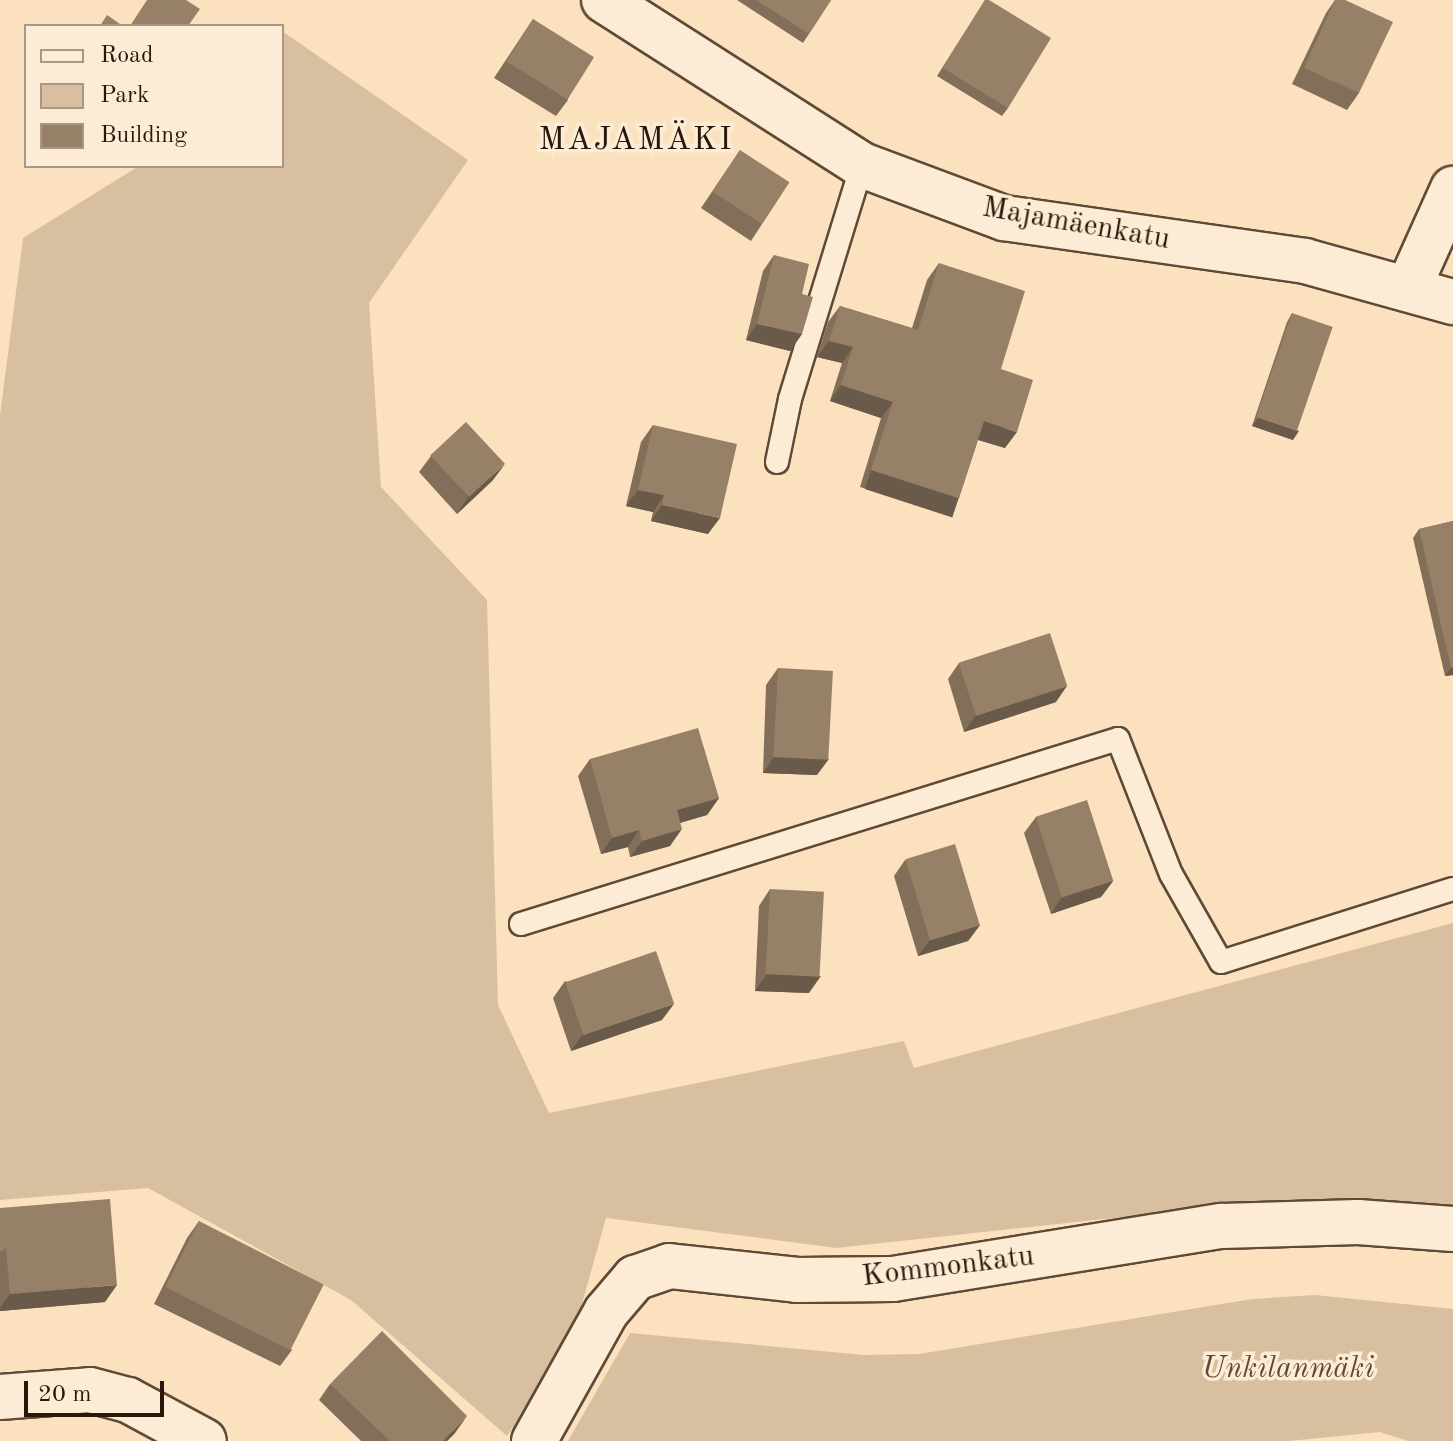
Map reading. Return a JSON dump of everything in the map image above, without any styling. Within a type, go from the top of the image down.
[{"type":"street","name":"Majamäenkatu","points":[[604,0],[862,165],[1004,218],[1305,261],[1453,302]]},
{"type":"street","points":[[1408,289],[1453,189]]},
{"type":"street","name":"Kommonkatu","points":[[534,1441],[606,1312],[635,1278],[669,1266],[797,1280],[893,1279],[1222,1226],[1358,1222],[1453,1229]]},
{"type":"street","points":[[0,1397],[90,1390],[128,1400],[204,1441]]},
{"type":"lane","points":[[777,462],[790,399],[862,165]]},
{"type":"lane","points":[[521,924],[1118,739],[1171,874],[1221,962],[1453,889]]},
{"type":"green space","points":[[284,32],[468,160],[369,303],[381,487],[487,600],[498,1005],[549,1113],[904,1041],[914,1068],[1453,923],[1453,1207],[1355,1198],[1187,1210],[836,1248],[606,1218],[578,1318],[547,1380],[507,1436],[351,1300],[148,1188],[0,1200],[0,415],[23,238],[136,168],[284,168]]},
{"type":"green space","name":"Unkilanmäki","points":[[1315,1295],[1453,1309],[1453,1441],[1408,1441],[1380,1432],[1289,1441],[568,1441],[630,1333],[864,1355],[919,1354],[1252,1299]]},
{"type":"building","points":[[147,0],[186,0],[200,9],[189,24],[131,24]]},
{"type":"building","points":[[756,0],[831,0],[809,34]]},
{"type":"building","points":[[985,0],[1051,38],[1008,108],[943,68]]},
{"type":"building","points":[[1335,0],[1345,0],[1393,22],[1359,93],[1304,68]]},
{"type":"building","points":[[107,15],[120,24],[101,24]]},
{"type":"building","points":[[533,19],[594,57],[568,100],[507,61]]},
{"type":"building","points":[[740,150],[789,182],[762,224],[713,192]]},
{"type":"building","points":[[774,255],[809,264],[802,294],[813,297],[802,334],[757,324]]},
{"type":"building","points":[[939,263],[1025,291],[1001,369],[1033,380],[1017,432],[984,421],[959,498],[871,470],[893,402],[841,385],[853,347],[829,341],[840,306],[918,330]]},
{"type":"building","points":[[1292,313],[1333,327],[1297,431],[1256,417]]},
{"type":"building","points":[[466,422],[505,464],[469,497],[430,455]]},
{"type":"building","points":[[653,425],[737,444],[720,518],[662,505],[664,495],[638,490]]},
{"type":"building","points":[[1453,521],[1453,667],[1451,668],[1419,529]]},
{"type":"building","points":[[1050,633],[1067,686],[976,716],[959,663]]},
{"type":"building","points":[[778,668],[833,671],[828,760],[773,757]]},
{"type":"building","points":[[698,728],[719,798],[677,810],[682,829],[642,841],[639,830],[612,838],[590,759]]},
{"type":"building","points":[[1087,800],[1113,881],[1062,898],[1036,817]]},
{"type":"building","points":[[955,844],[980,925],[930,940],[905,859]]},
{"type":"building","points":[[770,889],[824,892],[819,977],[766,974]]},
{"type":"building","points":[[656,951],[674,1004],[583,1035],[565,982]]},
{"type":"building","points":[[110,1199],[117,1285],[10,1294],[6,1248],[0,1252],[0,1208]]},
{"type":"building","points":[[199,1221],[324,1285],[290,1350],[165,1287]]},
{"type":"building","points":[[382,1331],[467,1416],[443,1441],[390,1441],[330,1384]]},
{"type":"district","name":"MAJAMÄKI","points":[[636,141]]}]
